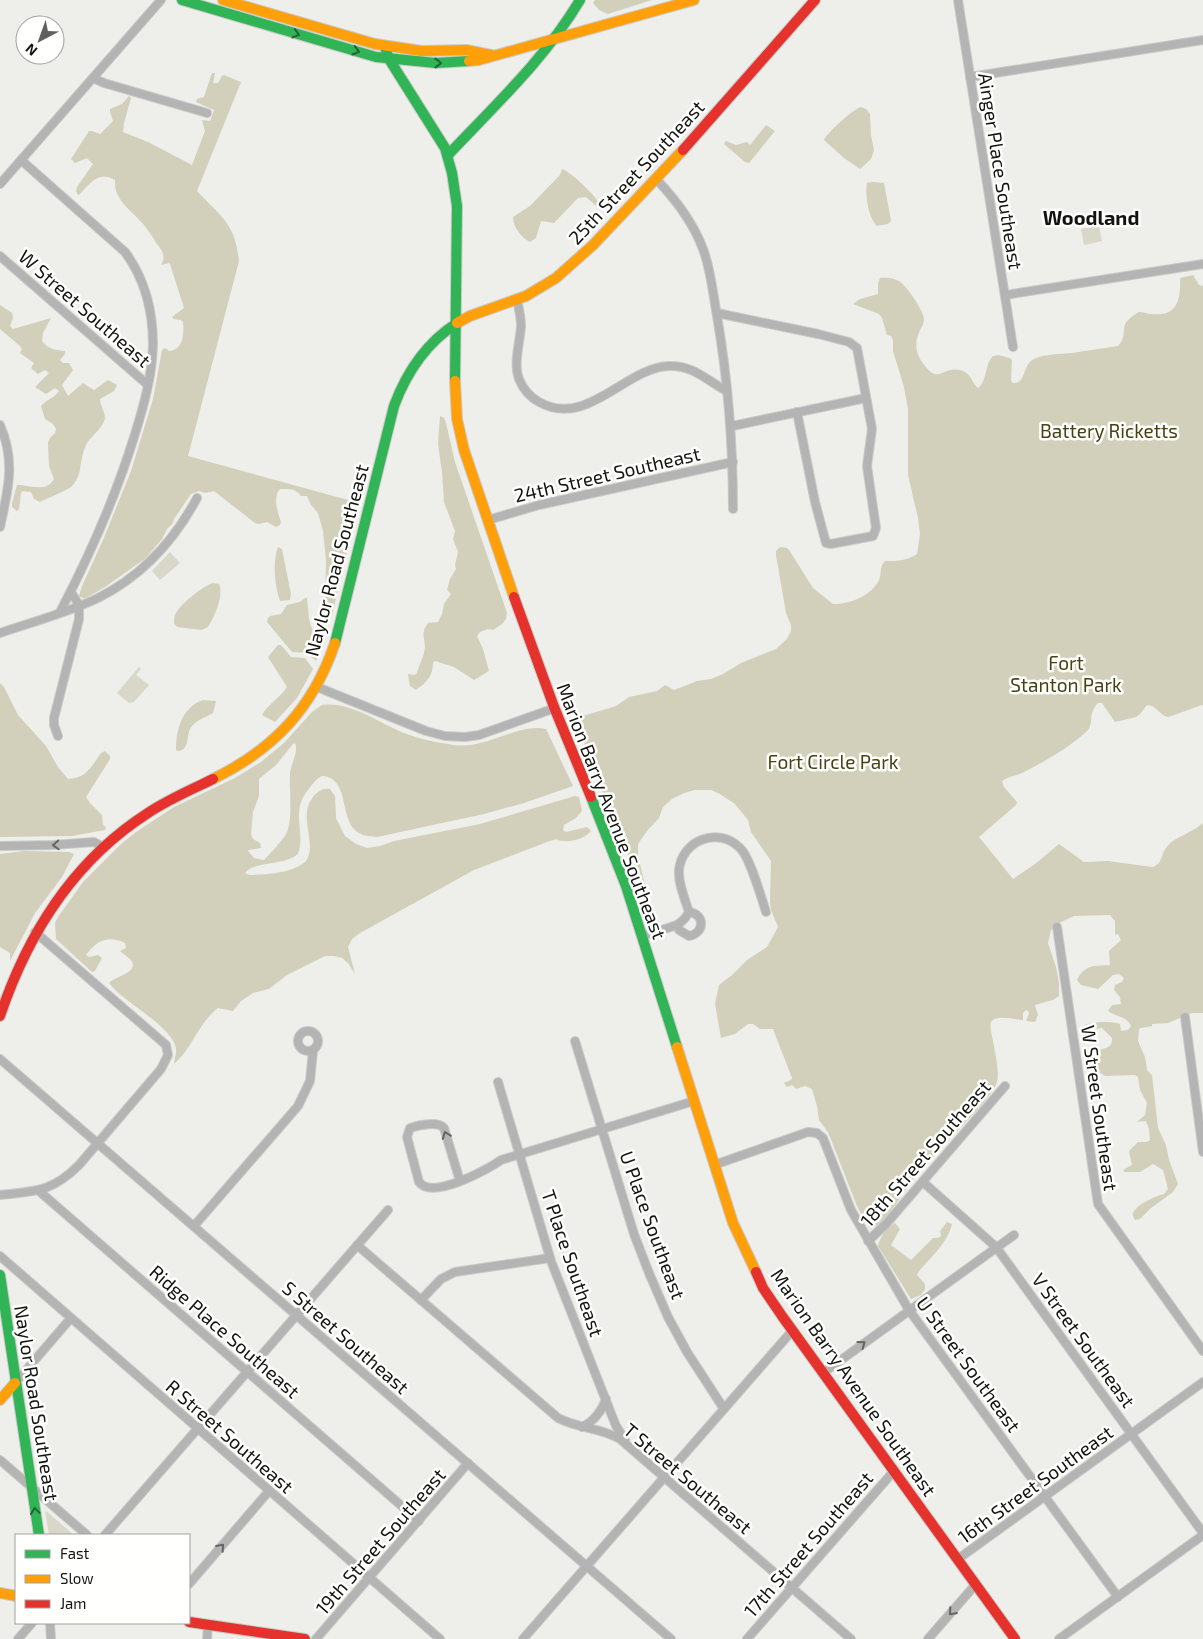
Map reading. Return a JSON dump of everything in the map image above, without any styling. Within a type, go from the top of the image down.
[{"type":"main road","points":[[182,0],[376,57],[436,63],[479,60],[491,55],[694,0]]},
{"type":"main road","points":[[223,0],[368,43],[401,50],[476,50],[491,55]]},
{"type":"main road","points":[[448,155],[512,89],[556,38],[580,0]]},
{"type":"main road","name":"25th Street Southeast","points":[[456,324],[469,316],[517,300],[544,286],[565,271],[657,180],[813,1]]},
{"type":"main road","name":"Marion Barry Avenue Southeast","points":[[385,46],[389,59],[439,137],[448,155],[454,184],[457,206],[454,384],[457,419],[464,450],[523,625],[607,834],[643,936],[733,1223],[763,1288],[1015,1639]]},
{"type":"main road","name":"Naylor Road Southeast","points":[[0,1016],[16,970],[35,932],[66,887],[103,848],[158,806],[234,768],[261,751],[294,720],[317,687],[330,660],[337,638],[398,394],[407,375],[419,357],[434,340],[456,324]]},
{"type":"main road","name":"Naylor Road Southeast","points":[[0,1275],[39,1534]]},
{"type":"main road","points":[[0,1400],[15,1383]]},
{"type":"main road","points":[[0,1593],[15,1596]]},
{"type":"main road","points":[[190,1622],[305,1639]]},
{"type":"street","points":[[0,184],[161,0]]},
{"type":"street","name":"Ainger Place Southeast","points":[[958,0],[1013,347]]},
{"type":"street","points":[[970,77],[1203,40]]},
{"type":"street","points":[[93,78],[104,84],[207,113]]},
{"type":"street","points":[[21,160],[116,243],[134,266],[146,292],[152,324],[152,359],[148,385],[135,435],[96,540],[60,612]]},
{"type":"street","points":[[657,180],[680,207],[698,237],[708,265],[732,426],[734,509]]},
{"type":"street","name":"W Street Southeast","points":[[0,256],[148,385]]},
{"type":"street","points":[[1005,295],[1203,264]]},
{"type":"street","points":[[517,300],[521,320],[517,364],[518,374],[525,390],[544,404],[562,408],[587,403],[605,396],[649,370],[667,366],[694,370],[728,391]]},
{"type":"street","points":[[716,313],[852,343],[858,350],[872,429],[867,466],[876,528],[873,536],[831,544],[826,543],[815,502],[797,412]]},
{"type":"street","points":[[732,426],[866,398]]},
{"type":"street","points":[[0,425],[8,447],[10,473],[0,527]]},
{"type":"street","name":"24th Street Southeast","points":[[488,520],[539,505],[733,462]]},
{"type":"street","points":[[0,633],[78,605],[110,591],[133,576],[176,533],[196,498]]},
{"type":"street","points":[[58,736],[54,725],[54,718],[79,619],[78,605],[71,592]]},
{"type":"street","points":[[317,687],[426,731],[451,736],[468,737],[485,734],[555,708]]},
{"type":"street","points":[[643,936],[683,922],[688,912],[679,880],[681,861],[686,852],[708,837],[718,837],[732,841],[742,848],[766,912]]},
{"type":"street","points":[[0,846],[53,846],[94,842],[103,848]]},
{"type":"street","points":[[678,925],[679,930],[689,936],[699,932],[701,926],[699,916],[694,912],[688,912]]},
{"type":"street","name":"W Street Southeast","points":[[1057,927],[1098,1204],[1203,1351]]},
{"type":"street","points":[[0,1195],[39,1191],[70,1174],[167,1059],[168,1051],[166,1045],[35,932]]},
{"type":"street","points":[[1185,1018],[1203,1152]]},
{"type":"street","name":"U Place Southeast","points":[[575,1041],[634,1234],[654,1286],[687,1352],[724,1409]]},
{"type":"street","points":[[194,1226],[298,1106],[310,1081],[313,1051]]},
{"type":"street","name":"S Street Southeast","points":[[0,1059],[671,1639]]},
{"type":"street","name":"T Place Southeast","points":[[498,1082],[550,1258],[616,1426],[631,1448]]},
{"type":"street","name":"18th Street Southeast","points":[[868,1241],[886,1224],[1005,1086]]},
{"type":"street","points":[[460,1181],[444,1128],[438,1124],[410,1128],[407,1137],[421,1185],[430,1189],[460,1181],[487,1170],[502,1160],[694,1100]]},
{"type":"street","name":"U Street Southeast","points":[[714,1164],[808,1132],[820,1135],[823,1138],[847,1203],[910,1310],[1118,1597]]},
{"type":"street","name":"V Street Southeast","points":[[923,1182],[996,1247],[1203,1534]]},
{"type":"street","name":"Ridge Place Southeast","points":[[39,1191],[419,1521]]},
{"type":"street","points":[[106,1534],[388,1210]]},
{"type":"street","points":[[823,1373],[1014,1235]]},
{"type":"street","name":"T Street Southeast","points":[[357,1246],[558,1418],[569,1424],[610,1433],[631,1448],[851,1639]]},
{"type":"street","name":"R Street Southeast","points":[[0,1256],[440,1639]]},
{"type":"street","points":[[421,1300],[441,1279],[455,1272],[550,1258]]},
{"type":"street","points":[[15,1383],[70,1318]]},
{"type":"street","points":[[523,1639],[792,1330]]},
{"type":"street","name":"16th Street Southeast","points":[[958,1559],[1203,1382]]},
{"type":"street","points":[[582,1427],[594,1418],[606,1399]]},
{"type":"street","points":[[0,1460],[86,1534]]},
{"type":"street","name":"19th Street Southeast","points":[[316,1639],[468,1464]]},
{"type":"street","name":"17th Street Southeast","points":[[747,1639],[894,1471]]},
{"type":"street","points":[[190,1583],[269,1491]]},
{"type":"street","points":[[1059,1639],[1203,1534]]},
{"type":"street","points":[[928,1639],[976,1584]]},
{"type":"street","points":[[18,1639],[30,1624]]},
{"type":"street","points":[[50,1624],[51,1639]]},
{"type":"street","points":[[207,1639],[208,1625]]},
{"type":"shaded area","points":[[1099,226],[1102,241],[1084,245],[1081,229]]},
{"type":"shaded area","points":[[170,552],[180,563],[160,580],[152,571]]},
{"type":"shaded area","points":[[139,667],[141,669],[136,675],[149,685],[134,702],[129,703],[117,693]]},
{"type":"shaded area","points":[[45,1510],[73,1534],[49,1534]]},
{"type":"green space","points":[[595,0],[652,0],[608,14],[599,10],[593,3]]},
{"type":"green space","points":[[212,73],[215,73],[213,83],[218,83],[224,75],[241,82],[197,191],[231,229],[239,261],[188,456],[359,503],[332,615],[329,616],[325,612],[326,560],[323,531],[318,513],[311,505],[307,496],[301,496],[294,490],[289,489],[280,489],[276,497],[276,505],[281,522],[276,527],[267,522],[255,523],[214,491],[205,493],[199,491],[191,494],[162,539],[146,558],[86,598],[79,596],[131,471],[153,399],[162,350],[165,348],[169,351],[174,350],[182,340],[183,322],[172,317],[184,308],[170,264],[161,265],[164,257],[162,252],[144,225],[121,201],[116,191],[115,180],[104,176],[95,179],[78,195],[77,187],[93,164],[87,158],[75,163],[71,159],[89,131],[100,134],[113,121],[110,109],[122,104],[129,96],[131,98],[123,132],[148,142],[192,165],[205,131],[202,120],[210,121],[214,110],[196,102],[197,99],[204,97]]},
{"type":"green space","points":[[861,107],[870,114],[874,150],[871,159],[860,169],[824,140],[852,112]]},
{"type":"green space","points":[[766,125],[775,131],[749,163],[745,162],[724,144],[726,141],[736,145],[747,142],[750,145]]},
{"type":"green space","points":[[562,169],[586,187],[603,210],[586,197],[578,198],[554,223],[541,221],[536,238],[530,242],[518,231],[513,217],[530,206],[560,175]]},
{"type":"green space","points":[[867,183],[884,183],[891,221],[888,224],[877,226],[871,217],[866,188]]},
{"type":"green space","points":[[1193,275],[1199,285],[1203,286],[1203,705],[1168,717],[1147,705],[1136,717],[1115,722],[1102,703],[1098,703],[1093,711],[1091,725],[1080,737],[1065,749],[1002,781],[1004,787],[1017,802],[1016,805],[979,837],[1013,879],[1059,844],[1084,862],[1108,861],[1156,866],[1168,845],[1203,823],[1203,1013],[1192,1013],[1168,1023],[1152,1024],[1152,1026],[1141,1028],[1139,1029],[1138,1041],[1145,1057],[1147,1070],[1152,1075],[1158,1128],[1166,1145],[1169,1160],[1178,1184],[1173,1192],[1151,1208],[1140,1219],[1135,1220],[1133,1214],[1138,1207],[1164,1194],[1168,1189],[1163,1170],[1153,1164],[1140,1172],[1125,1172],[1123,1170],[1132,1165],[1129,1151],[1138,1142],[1150,1140],[1146,1121],[1137,1122],[1145,1115],[1147,1103],[1140,1090],[1138,1077],[1135,1075],[1105,1076],[1099,1072],[1095,1056],[1096,1051],[1109,1046],[1112,1038],[1102,1028],[1089,1030],[1082,1027],[1101,1022],[1112,1022],[1120,1024],[1121,1031],[1128,1030],[1131,1026],[1127,1020],[1108,1011],[1112,1005],[1121,1004],[1120,997],[1114,990],[1115,985],[1122,982],[1124,978],[1119,974],[1113,975],[1098,989],[1081,985],[1077,980],[1087,968],[1110,965],[1109,951],[1121,940],[1118,934],[1115,935],[1115,921],[1110,915],[1074,916],[1059,923],[1051,930],[1048,943],[1056,967],[1059,996],[1053,1000],[1035,1005],[1038,1015],[1035,1022],[1026,1021],[1029,1014],[1026,1010],[1023,1013],[1023,1020],[997,1018],[991,1022],[998,1075],[995,1087],[977,1110],[922,1168],[891,1211],[871,1229],[857,1206],[828,1132],[819,1120],[812,1089],[805,1086],[796,1089],[792,1085],[787,1087],[784,1083],[792,1078],[773,1029],[760,1029],[753,1024],[748,1024],[735,1034],[721,1038],[715,1004],[719,985],[747,960],[767,947],[778,927],[770,902],[771,861],[751,832],[748,820],[735,804],[711,790],[695,790],[672,799],[663,807],[659,818],[638,844],[638,856],[647,893],[644,899],[623,839],[601,789],[576,720],[616,706],[629,697],[657,691],[665,685],[674,690],[697,681],[711,679],[741,663],[776,649],[787,639],[791,631],[776,555],[776,551],[780,547],[789,550],[813,588],[833,604],[853,601],[865,595],[879,580],[885,561],[897,561],[917,554],[920,534],[908,475],[908,409],[904,387],[893,351],[893,340],[891,336],[887,335],[879,314],[853,304],[860,299],[878,294],[880,278],[895,279],[902,283],[921,310],[924,320],[918,335],[916,348],[925,366],[934,374],[951,370],[963,371],[968,374],[978,388],[983,381],[988,364],[993,356],[998,355],[1012,360],[1011,381],[1013,383],[1023,377],[1030,362],[1038,357],[1118,346],[1122,341],[1125,325],[1131,317],[1139,312],[1160,314],[1172,310],[1180,293],[1180,278]]},
{"type":"green space","points":[[0,305],[12,313],[13,318],[10,326],[13,329],[51,318],[43,333],[42,341],[50,348],[65,351],[60,360],[63,363],[69,363],[73,370],[62,385],[68,396],[83,383],[94,390],[108,380],[117,385],[114,391],[100,399],[105,416],[104,422],[84,449],[76,481],[62,492],[40,502],[34,499],[31,492],[23,491],[17,511],[12,507],[12,503],[17,485],[42,487],[47,486],[54,479],[49,466],[48,443],[56,429],[53,424],[45,419],[41,406],[59,391],[55,388],[46,394],[35,387],[49,373],[45,370],[38,374],[31,368],[34,363],[20,353],[22,349],[20,346],[0,329]]},
{"type":"green space","points":[[440,416],[444,418],[446,423],[455,462],[507,613],[506,619],[502,624],[493,630],[488,629],[480,632],[477,636],[489,671],[474,680],[454,667],[435,661],[428,679],[416,690],[410,686],[408,674],[415,675],[417,673],[425,648],[424,630],[428,623],[438,622],[444,604],[451,594],[447,590],[450,579],[456,569],[458,552],[453,539],[455,531],[444,502],[438,444]]},
{"type":"green space","points":[[278,547],[282,549],[291,594],[290,600],[280,601],[277,588],[275,567]]},
{"type":"green space","points":[[213,583],[219,584],[220,600],[208,627],[202,630],[177,627],[174,621],[177,611],[181,606],[203,588]]},
{"type":"green space","points":[[307,598],[311,626],[323,642],[316,661],[307,653],[292,652],[267,622],[270,616],[281,614],[287,605],[300,602]]},
{"type":"green space","points":[[278,645],[281,645],[291,657],[305,658],[313,669],[297,698],[275,722],[262,715],[287,687],[268,657]]},
{"type":"green space","points":[[0,683],[4,687],[18,715],[46,746],[58,767],[68,779],[84,774],[101,753],[105,751],[110,756],[110,759],[86,797],[102,815],[103,825],[106,827],[105,830],[72,836],[0,837]]},
{"type":"green space","points":[[203,700],[216,701],[213,713],[194,724],[190,729],[185,748],[176,750],[179,727],[185,714],[196,703]]},
{"type":"green space","points":[[322,705],[343,706],[354,709],[410,735],[465,746],[524,730],[546,729],[573,786],[524,803],[484,814],[377,837],[363,835],[354,828],[349,821],[337,784],[331,779],[322,776],[311,786],[300,806],[300,846],[298,854],[292,858],[249,869],[245,873],[249,875],[287,871],[306,861],[310,846],[307,821],[309,805],[315,795],[325,789],[330,789],[335,796],[336,818],[345,836],[356,844],[367,848],[480,824],[575,796],[579,797],[582,811],[576,818],[564,825],[563,830],[566,832],[587,827],[591,831],[579,839],[564,841],[556,839],[474,870],[360,933],[352,939],[348,947],[355,974],[348,963],[342,958],[325,956],[287,975],[269,989],[253,993],[241,1001],[233,1011],[218,1008],[211,1014],[186,1051],[174,1064],[176,1048],[170,1037],[155,1021],[116,991],[109,983],[126,974],[132,967],[133,964],[130,959],[120,951],[126,948],[125,943],[108,939],[94,946],[86,955],[89,957],[98,955],[102,958],[95,971],[92,972],[56,939],[55,923],[83,882],[121,844],[174,807],[235,778],[261,762],[284,743],[312,712]],"holes":[[[295,743],[290,773],[290,812],[287,832],[264,860],[254,858],[248,851],[261,848],[260,843],[253,839],[251,835],[253,812],[259,796],[259,779],[276,765],[293,744]]]},
{"type":"green space","points":[[24,851],[69,852],[74,854],[62,877],[35,913],[10,961],[10,953],[0,947],[0,854]]},
{"type":"green space","points":[[947,1222],[952,1224],[945,1240],[917,1275],[925,1284],[925,1289],[921,1295],[911,1299],[878,1246],[880,1239],[895,1223],[900,1229],[891,1245],[911,1260],[933,1238],[941,1236],[940,1231]]},
{"type":"traffic: fast","points":[[182,0],[376,57],[436,63],[469,61]]},
{"type":"traffic: fast","points":[[448,155],[535,62],[566,22],[580,0]]},
{"type":"traffic: fast","points":[[385,47],[389,59],[445,148],[452,173],[457,206],[455,381]]},
{"type":"traffic: fast","points":[[335,643],[394,406],[405,381],[419,359],[436,339],[457,323]]},
{"type":"traffic: fast","points":[[591,797],[626,886],[677,1047]]},
{"type":"traffic: fast","points":[[0,1275],[39,1534]]},
{"type":"traffic: slow","points":[[223,0],[375,44],[422,51],[466,50],[491,55]]},
{"type":"traffic: slow","points":[[469,61],[479,60],[694,0]]},
{"type":"traffic: slow","points":[[457,323],[470,316],[526,296],[556,278],[593,245],[683,150]]},
{"type":"traffic: slow","points":[[455,381],[457,419],[464,450],[514,597]]},
{"type":"traffic: slow","points":[[213,779],[255,754],[289,724],[303,707],[315,687],[335,643]]},
{"type":"traffic: slow","points":[[677,1047],[733,1223],[756,1272]]},
{"type":"traffic: slow","points":[[0,1400],[15,1383]]},
{"type":"traffic: slow","points":[[0,1593],[15,1596]]},
{"type":"traffic: jam","points":[[683,150],[815,0]]},
{"type":"traffic: jam","points":[[514,597],[554,707],[591,797]]},
{"type":"traffic: jam","points":[[0,1016],[11,985],[39,928],[56,901],[76,876],[97,853],[121,832],[172,799],[213,779]]},
{"type":"traffic: jam","points":[[756,1272],[763,1288],[782,1316],[1015,1639]]},
{"type":"traffic: jam","points":[[190,1622],[305,1639]]},
{"type":"district","name":"Woodland","points":[[1091,217]]},
{"type":"park label","name":"Battery Ricketts","points":[[1109,430]]},
{"type":"park label","name":"Fort Stanton Park","points":[[1066,673]]},
{"type":"park label","name":"Fort Circle Park","points":[[833,761]]}]
